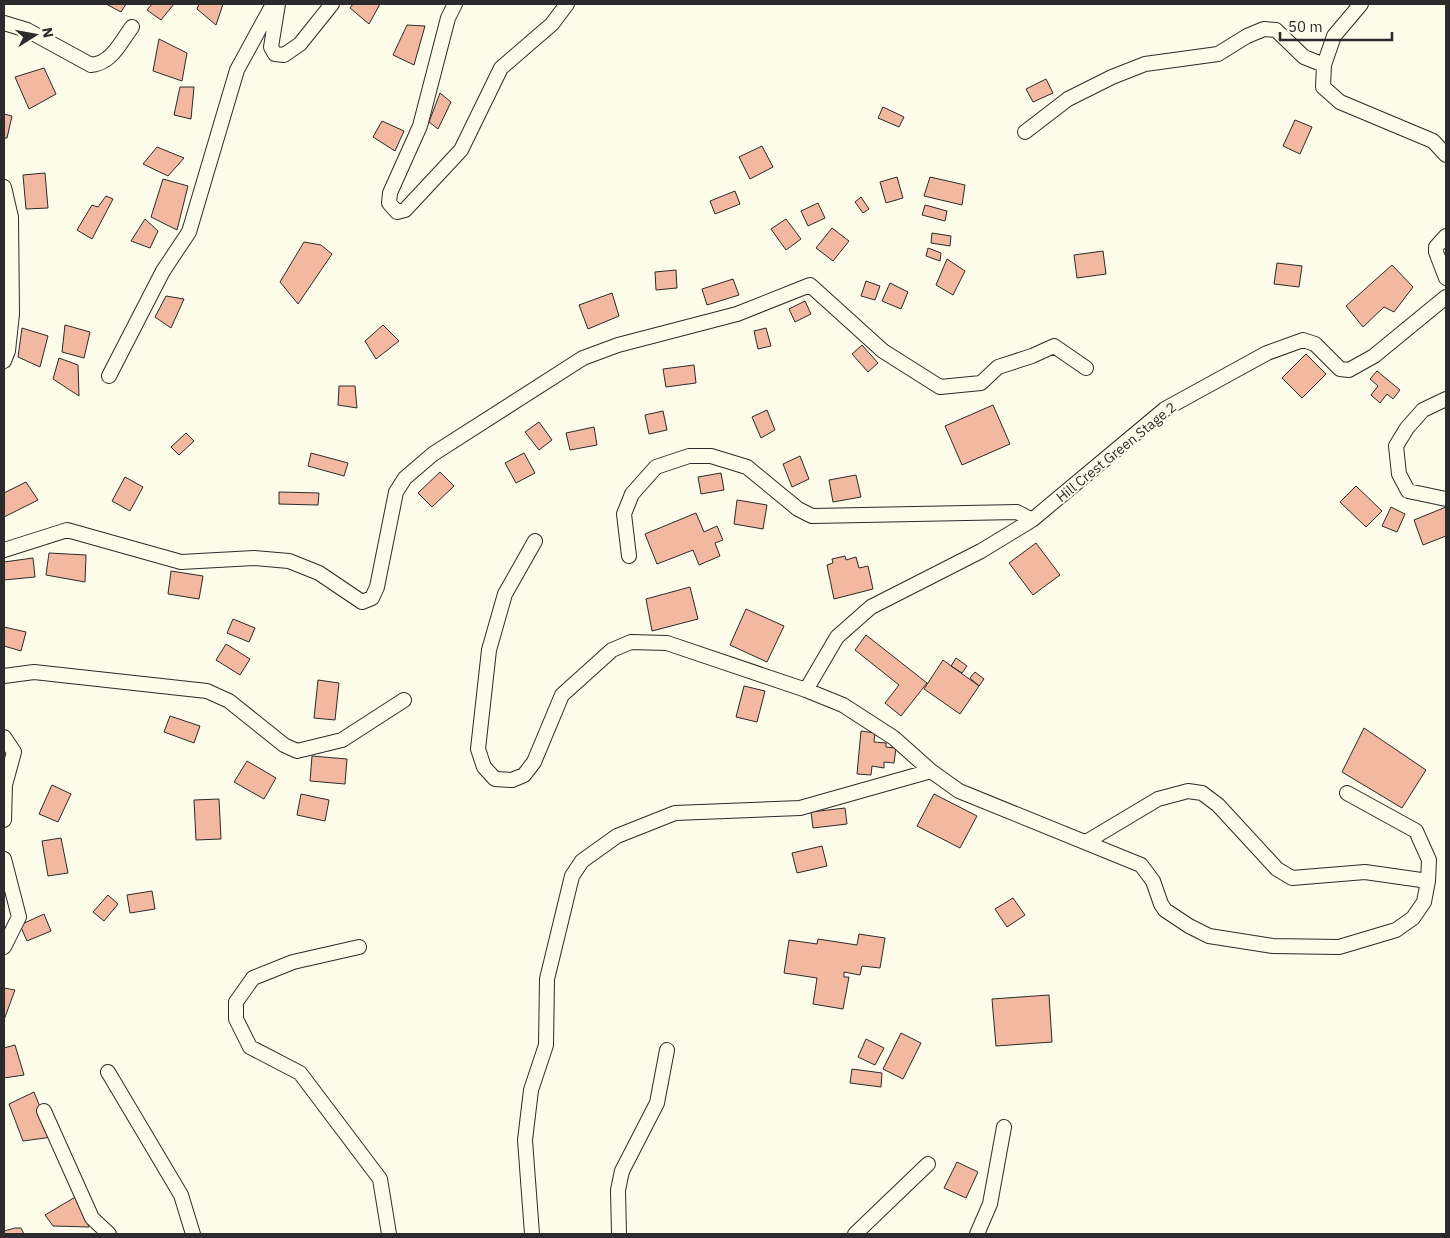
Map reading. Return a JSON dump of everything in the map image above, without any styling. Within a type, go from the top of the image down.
[{"type":"street","points":[[109,376],[163,271],[189,232],[237,70],[273,4]]},
{"type":"street","points":[[278,4],[271,48],[275,54],[284,54],[300,44],[332,4]]},
{"type":"street","points":[[455,4],[448,18],[420,126],[390,193],[390,203],[397,212],[405,210],[461,150],[502,68],[552,24],[568,4]]},
{"type":"street","points":[[1361,4],[1334,36],[1324,65],[1323,88],[1340,102],[1433,141],[1446,155]]},
{"type":"street","points":[[4,24],[27,30],[91,65],[100,64],[110,58],[132,28]]},
{"type":"street","points":[[1025,132],[1068,99],[1112,77],[1145,64],[1218,54],[1247,36],[1264,29],[1276,30],[1304,56],[1324,65]]},
{"type":"street","points":[[4,187],[11,217],[12,314],[8,351],[4,361]]},
{"type":"street","points":[[1446,236],[1436,247],[1436,252],[1446,278]]},
{"type":"street","points":[[4,550],[67,530],[181,562],[254,558],[289,560],[319,573],[362,602],[372,598],[377,587],[396,492],[405,478],[433,454],[583,358],[618,344],[737,314],[810,285],[883,351],[940,387],[981,383],[998,367],[1032,356],[1054,346],[1086,368]]},
{"type":"street","name":"Hill Crest Green Stage 2","points":[[806,690],[837,637],[870,607],[981,552],[1032,520],[1165,409],[1267,354],[1304,340],[1315,344],[1340,369],[1349,370],[1374,356],[1446,298]]},
{"type":"street","points":[[1446,399],[1423,410],[1407,428],[1396,446],[1398,474],[1408,491],[1446,499]]},
{"type":"street","points":[[629,556],[624,514],[632,494],[656,467],[689,456],[711,456],[747,467],[798,510],[812,516],[1017,512],[1032,520]]},
{"type":"street","points":[[535,541],[505,594],[489,650],[478,749],[484,767],[496,779],[512,780],[524,775],[534,762],[562,695],[612,650],[631,642],[667,643],[806,690],[844,705],[894,738],[931,771],[958,790],[1141,865],[1153,881],[1165,910],[1189,926],[1209,936],[1273,946],[1339,947],[1396,930],[1413,918],[1424,902],[1429,860],[1416,832],[1347,793]]},
{"type":"street","points":[[4,676],[34,672],[207,691],[229,702],[284,745],[297,751],[342,740],[404,700]]},
{"type":"street","points":[[4,737],[14,752],[5,785],[4,820]]},
{"type":"street","points":[[532,1234],[525,1140],[531,1090],[546,1045],[547,979],[572,876],[582,861],[617,836],[675,813],[800,808],[931,771]]},
{"type":"street","points":[[1086,842],[1158,800],[1188,791],[1202,793],[1218,805],[1277,869],[1292,878],[1365,872],[1428,881]]},
{"type":"street","points":[[4,858],[19,917],[4,947]]},
{"type":"street","points":[[359,947],[293,962],[253,978],[236,1002],[236,1019],[250,1047],[300,1073],[380,1180],[389,1234]]},
{"type":"street","points":[[619,1234],[618,1190],[622,1171],[657,1103],[667,1050]]},
{"type":"street","points":[[108,1072],[181,1195],[193,1234]]},
{"type":"street","points":[[44,1111],[92,1218],[109,1234]]},
{"type":"street","points":[[977,1234],[990,1204],[1004,1127]]},
{"type":"street","points":[[855,1234],[928,1164]]},
{"type":"building","points":[[106,4],[126,4],[121,12]]},
{"type":"building","points":[[152,4],[174,4],[161,20],[147,10]]},
{"type":"building","points":[[199,4],[223,4],[216,25],[197,9]]},
{"type":"building","points":[[353,4],[380,4],[369,24],[350,8]]},
{"type":"building","points":[[407,25],[425,26],[414,65],[393,55]]},
{"type":"building","points":[[159,39],[187,53],[182,81],[153,71]]},
{"type":"building","points":[[44,68],[56,94],[29,109],[15,77]]},
{"type":"building","points":[[1046,79],[1053,93],[1033,102],[1026,89]]},
{"type":"building","points":[[180,87],[194,87],[191,119],[174,115]]},
{"type":"building","points":[[440,93],[451,102],[438,129],[429,122]]},
{"type":"building","points":[[883,107],[904,117],[899,127],[878,118]]},
{"type":"building","points":[[4,114],[12,116],[7,138],[4,138]]},
{"type":"building","points":[[1295,120],[1312,127],[1300,154],[1283,146]]},
{"type":"building","points":[[382,121],[404,131],[395,151],[373,137]]},
{"type":"building","points":[[762,146],[773,167],[750,179],[739,157]]},
{"type":"building","points":[[157,147],[184,158],[168,176],[143,164]]},
{"type":"building","points":[[45,173],[48,208],[26,209],[23,175]]},
{"type":"building","points":[[897,177],[903,198],[886,203],[880,182]]},
{"type":"building","points":[[930,177],[965,185],[962,205],[924,196]]},
{"type":"building","points":[[163,179],[188,186],[177,230],[151,217]]},
{"type":"building","points":[[735,191],[740,204],[715,214],[710,201]]},
{"type":"building","points":[[106,196],[113,199],[92,239],[77,230],[92,205],[98,207]]},
{"type":"building","points":[[861,197],[869,209],[863,213],[855,202]]},
{"type":"building","points":[[818,203],[825,218],[808,226],[801,211]]},
{"type":"building","points":[[925,205],[947,211],[945,221],[922,215]]},
{"type":"building","points":[[145,219],[158,231],[150,248],[131,241]]},
{"type":"building","points":[[786,219],[801,239],[786,250],[771,229]]},
{"type":"building","points":[[832,228],[849,241],[833,261],[816,248]]},
{"type":"building","points":[[932,233],[951,236],[950,246],[931,243]]},
{"type":"building","points":[[304,242],[321,245],[332,254],[298,304],[280,282]]},
{"type":"building","points":[[928,248],[941,253],[940,261],[926,256]]},
{"type":"building","points":[[1103,251],[1106,274],[1077,278],[1074,255]]},
{"type":"building","points":[[947,259],[965,271],[953,295],[936,285]]},
{"type":"building","points":[[1277,263],[1302,266],[1299,287],[1274,284]]},
{"type":"building","points":[[1392,265],[1413,287],[1394,312],[1384,307],[1363,327],[1346,306]]},
{"type":"building","points":[[676,270],[677,288],[656,290],[655,272]]},
{"type":"building","points":[[733,279],[739,295],[707,305],[702,289]]},
{"type":"building","points":[[866,281],[880,286],[875,300],[861,296]]},
{"type":"building","points":[[890,283],[908,292],[901,309],[882,301]]},
{"type":"building","points":[[612,293],[619,316],[588,329],[579,305]]},
{"type":"building","points":[[166,296],[184,299],[171,328],[155,317]]},
{"type":"building","points":[[805,301],[811,314],[795,322],[789,309]]},
{"type":"building","points":[[65,325],[90,332],[84,358],[62,352]]},
{"type":"building","points":[[383,325],[399,341],[376,359],[365,341]]},
{"type":"building","points":[[22,328],[48,336],[40,367],[18,357]]},
{"type":"building","points":[[766,328],[771,346],[758,349],[754,331]]},
{"type":"building","points":[[862,345],[878,363],[868,372],[852,354]]},
{"type":"building","points":[[1306,354],[1326,374],[1302,398],[1282,378]]},
{"type":"building","points":[[59,358],[78,365],[79,396],[53,379]]},
{"type":"building","points":[[694,365],[696,383],[666,387],[663,369]]},
{"type":"building","points":[[1377,371],[1400,390],[1393,399],[1387,394],[1380,403],[1371,395],[1378,386],[1370,379]]},
{"type":"building","points":[[339,386],[355,386],[357,408],[338,405]]},
{"type":"building","points":[[993,405],[1010,444],[962,465],[945,426]]},
{"type":"building","points":[[767,410],[775,430],[761,438],[752,417]]},
{"type":"building","points":[[663,411],[667,430],[649,434],[645,415]]},
{"type":"building","points":[[539,422],[552,440],[539,450],[525,432]]},
{"type":"building","points":[[594,427],[597,445],[570,450],[566,433]]},
{"type":"building","points":[[186,433],[194,441],[179,455],[171,447]]},
{"type":"building","points":[[311,453],[348,463],[344,476],[308,466]]},
{"type":"building","points":[[524,453],[535,473],[516,483],[505,463]]},
{"type":"building","points":[[800,456],[809,479],[792,487],[783,464]]},
{"type":"building","points":[[440,472],[454,486],[432,507],[418,493]]},
{"type":"building","points":[[721,473],[724,490],[701,494],[698,477]]},
{"type":"building","points":[[856,475],[861,497],[833,502],[829,480]]},
{"type":"building","points":[[125,477],[143,487],[130,511],[112,501]]},
{"type":"building","points":[[26,482],[38,500],[4,517],[4,493]]},
{"type":"building","points":[[1356,486],[1382,511],[1366,527],[1340,502]]},
{"type":"building","points":[[279,492],[319,493],[318,505],[279,504]]},
{"type":"building","points":[[737,500],[767,505],[763,529],[734,524]]},
{"type":"building","points":[[1391,507],[1405,514],[1397,532],[1382,526]]},
{"type":"building","points":[[1446,507],[1446,536],[1423,545],[1414,520]]},
{"type":"building","points":[[696,513],[704,532],[717,526],[723,540],[715,543],[720,556],[699,565],[693,550],[657,564],[645,534]]},
{"type":"building","points":[[1036,543],[1060,575],[1033,595],[1009,563]]},
{"type":"building","points":[[49,553],[86,555],[85,582],[46,575]]},
{"type":"building","points":[[845,556],[846,560],[856,557],[859,568],[868,566],[873,589],[834,599],[827,565],[833,563],[832,559]]},
{"type":"building","points":[[33,558],[35,577],[4,580],[4,562]]},
{"type":"building","points":[[171,571],[203,576],[199,599],[168,594]]},
{"type":"building","points":[[690,587],[698,619],[652,631],[646,599]]},
{"type":"building","points":[[746,609],[784,626],[767,662],[730,645]]},
{"type":"building","points":[[233,619],[255,628],[249,642],[227,633]]},
{"type":"building","points":[[4,627],[26,632],[21,651],[4,646]]},
{"type":"building","points":[[866,635],[927,683],[901,716],[885,703],[899,685],[855,650]]},
{"type":"building","points":[[226,644],[250,659],[240,675],[216,660]]},
{"type":"building","points":[[956,658],[967,666],[962,673],[951,666]]},
{"type":"building","points":[[943,660],[979,686],[960,714],[924,689]]},
{"type":"building","points":[[975,672],[984,679],[979,686],[970,678]]},
{"type":"building","points":[[318,680],[339,683],[335,720],[314,718]]},
{"type":"building","points":[[744,686],[765,691],[757,722],[736,717]]},
{"type":"building","points":[[170,716],[200,726],[194,743],[164,732]]},
{"type":"building","points":[[1364,728],[1426,770],[1402,808],[1342,772]]},
{"type":"building","points":[[861,731],[875,733],[874,742],[886,743],[886,747],[896,748],[894,763],[884,762],[884,768],[872,766],[871,775],[857,774]]},
{"type":"building","points":[[312,756],[347,759],[345,784],[310,781]]},
{"type":"building","points":[[247,761],[276,778],[264,799],[234,782]]},
{"type":"building","points":[[52,785],[71,794],[58,822],[39,814]]},
{"type":"building","points":[[301,794],[329,800],[325,821],[297,815]]},
{"type":"building","points":[[934,794],[977,816],[960,848],[917,826]]},
{"type":"building","points":[[219,799],[221,839],[196,840],[194,800]]},
{"type":"building","points":[[845,808],[847,824],[813,828],[811,812]]},
{"type":"building","points":[[61,838],[68,873],[48,876],[42,841]]},
{"type":"building","points":[[822,846],[827,866],[797,873],[792,853]]},
{"type":"building","points":[[152,891],[155,909],[130,913],[127,895]]},
{"type":"building","points":[[108,895],[118,904],[104,921],[93,912]]},
{"type":"building","points":[[1013,898],[1025,915],[1007,927],[995,909]]},
{"type":"building","points":[[44,914],[51,931],[27,941],[20,925]]},
{"type":"building","points":[[859,934],[885,938],[880,968],[862,966],[860,975],[844,972],[844,977],[849,977],[843,1009],[813,1004],[817,978],[784,973],[789,940],[817,944],[818,939],[857,945]]},
{"type":"building","points":[[4,988],[15,990],[4,1020]]},
{"type":"building","points":[[1049,995],[1052,1042],[996,1046],[992,999]]},
{"type":"building","points":[[901,1033],[921,1043],[903,1079],[883,1069]]},
{"type":"building","points":[[866,1039],[884,1048],[875,1065],[858,1057]]},
{"type":"building","points":[[15,1045],[24,1075],[4,1078],[4,1048]]},
{"type":"building","points":[[852,1069],[882,1073],[881,1087],[850,1083]]},
{"type":"building","points":[[34,1092],[52,1137],[23,1141],[9,1104]]},
{"type":"building","points":[[957,1162],[978,1172],[966,1198],[944,1188]]},
{"type":"building","points":[[77,1196],[89,1227],[53,1226],[45,1215]]},
{"type":"building","points":[[21,1228],[24,1234],[4,1234],[4,1231]]}]
